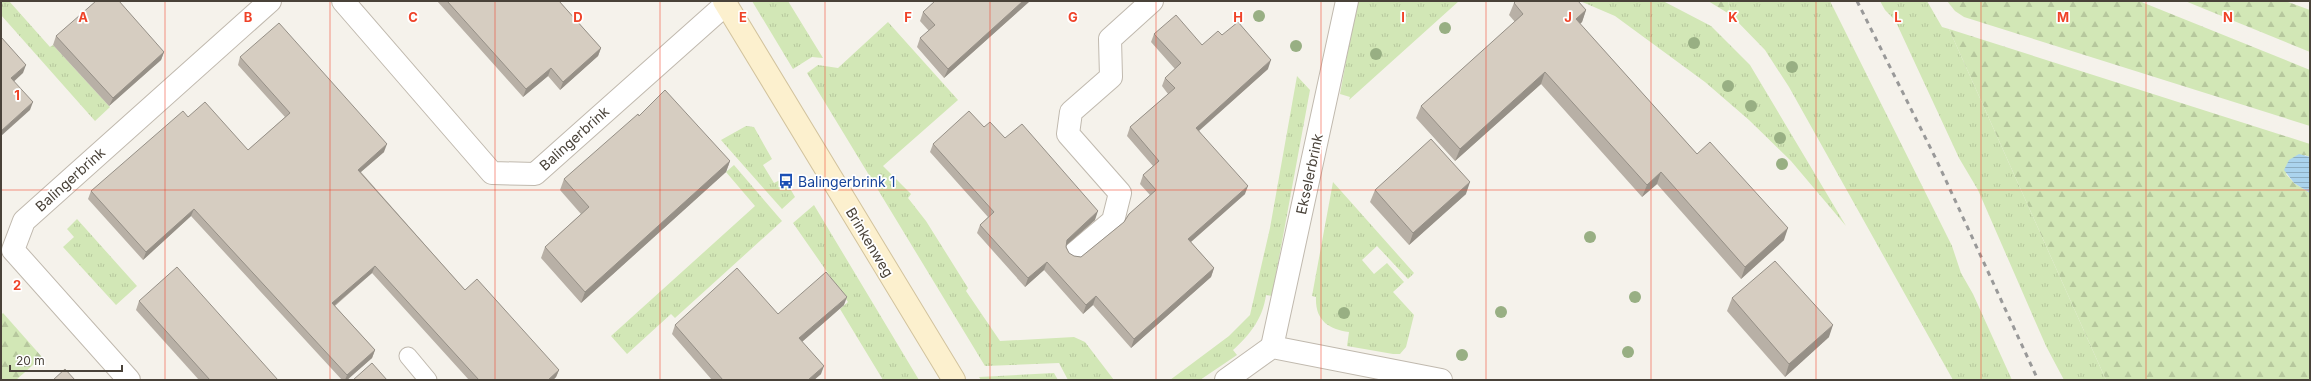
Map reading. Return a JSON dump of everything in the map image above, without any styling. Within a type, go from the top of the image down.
[{"type":"street","name":"Balingerbrink","points":[[129,380],[14,250],[24,221],[270,1]]},
{"type":"street","name":"Balingerbrink","points":[[343,1],[492,173],[535,174],[725,3]]},
{"type":"street","points":[[1075,253],[1113,221],[1120,193],[1068,134],[1071,112],[1111,78],[1110,39],[1152,1]]},
{"type":"street","name":"Ekselerbrink","points":[[1272,347],[1347,1]]},
{"type":"street","name":"Brinkenweg","points":[[725,3],[954,380]]},
{"type":"street","points":[[1226,380],[1272,347],[1441,380]]},
{"type":"lane","points":[[408,356],[428,380]]},
{"type":"green space","points":[[1,1],[9,1],[50,47],[53,45],[110,107],[95,121],[1,15]]},
{"type":"green space","points":[[752,1],[788,1],[823,58],[812,57],[793,69]]},
{"type":"green space","points":[[1357,1],[1459,1],[1349,100],[1350,97],[1340,94]]},
{"type":"green space","points":[[1580,1],[1663,1],[1711,26],[1750,65],[1846,226],[1791,161],[1749,120],[1705,82],[1615,16]]},
{"type":"green space","points":[[1708,1],[1728,1],[1731,15]]},
{"type":"green space","points":[[1728,1],[1830,1],[1952,246],[1961,273],[1973,294],[2012,380],[1953,380],[1789,87],[1765,50],[1731,15]]},
{"type":"green space","points":[[1880,1],[1927,1],[1942,27],[1949,29],[2106,380],[2064,380],[2046,346],[1978,190],[1959,158],[1895,20],[1885,10]]},
{"type":"green space","points":[[1947,1],[2139,1],[2310,70],[2310,126],[1964,17],[1955,11]]},
{"type":"green space","points":[[2185,1],[2285,1],[2310,10],[2310,52]]},
{"type":"green space","points":[[888,22],[958,100],[883,166],[911,194],[908,198],[926,221],[968,288],[966,291],[1000,341],[1074,337],[1085,342],[1114,380],[1068,380],[1059,363],[985,366],[807,73],[818,65],[838,68]]},
{"type":"green space","points":[[1949,29],[2310,144],[2310,157],[2305,155],[2286,174],[2294,183],[2310,193],[2310,380],[2106,380]]},
{"type":"green space","points":[[1297,76],[1310,90],[1272,296],[1266,295],[1262,311],[1255,326],[1233,350],[1237,355],[1200,380],[1170,380],[1229,336],[1250,315],[1270,228]]},
{"type":"green space","points":[[746,126],[754,127],[772,159],[763,165],[774,183],[784,178],[795,197],[782,209],[721,140]]},
{"type":"green space","points":[[734,165],[782,221],[675,318],[671,314],[627,354],[611,336],[755,206],[726,172]]},
{"type":"green space","points":[[1333,182],[1414,273],[1408,279],[1377,246],[1362,260],[1374,274],[1387,263],[1404,282],[1393,292],[1414,315],[1406,347],[1400,354],[1347,346],[1349,332],[1329,326],[1320,317],[1318,312],[1316,297],[1312,296]]},
{"type":"green space","points":[[814,205],[919,380],[883,380],[840,309],[848,302],[793,223]]},
{"type":"green space","points":[[77,219],[137,286],[116,305],[63,247],[74,237],[67,229]]},
{"type":"green space","points":[[3,313],[42,357],[16,380],[1,380],[1,315]]},
{"type":"green space","points":[[1054,373],[1058,380],[981,380],[979,377]]},
{"type":"water","points":[[2299,154],[2310,157],[2310,193],[2294,183],[2284,170],[2289,160]]},
{"type":"building","points":[[96,1],[119,1],[164,52],[113,98],[56,36]]},
{"type":"building","points":[[447,1],[559,1],[601,48],[563,82],[551,68],[526,89]]},
{"type":"building","points":[[935,1],[1023,1],[948,69],[920,38],[935,25],[923,12]]},
{"type":"building","points":[[1516,1],[1578,1],[1586,10],[1576,19],[1697,154],[1710,142],[1788,228],[1745,267],[1661,172],[1647,185],[1545,72],[1460,149],[1421,106],[1523,14],[1514,3]]},
{"type":"building","points":[[1176,15],[1202,45],[1218,31],[1222,35],[1238,22],[1271,60],[1196,128],[1248,186],[1188,239],[1214,268],[1134,339],[1096,296],[1086,305],[1047,262],[1028,278],[980,225],[994,212],[933,144],[969,111],[984,127],[990,122],[1005,138],[1022,124],[1098,211],[1067,240],[1066,247],[1069,253],[1074,256],[1081,257],[1124,222],[1129,214],[1156,190],[1143,175],[1159,161],[1130,127],[1175,88],[1165,78],[1181,63],[1154,34]]},
{"type":"building","points":[[279,23],[387,144],[358,170],[465,290],[477,279],[559,370],[548,380],[479,380],[375,266],[332,303],[375,350],[347,375],[194,209],[146,252],[91,191],[183,111],[188,117],[205,102],[248,150],[290,113],[240,57]]},
{"type":"building","points":[[1,37],[26,65],[11,78],[33,102],[1,131]]},
{"type":"building","points":[[665,90],[730,161],[585,292],[545,247],[589,207],[564,179],[638,114],[639,116]]},
{"type":"building","points":[[1431,139],[1470,182],[1413,233],[1375,190]]},
{"type":"building","points":[[1775,261],[1833,325],[1789,364],[1732,298]]},
{"type":"building","points":[[177,267],[278,380],[210,380],[139,301]]},
{"type":"building","points":[[737,268],[778,314],[826,272],[847,297],[799,338],[824,366],[808,380],[723,380],[675,325]]},
{"type":"building","points":[[372,363],[387,380],[353,380]]},
{"type":"building","points":[[65,369],[75,380],[53,380]]},
{"type":"railway","points":[[1857,1],[1936,159],[2038,380]]},
{"type":"place","name":"Balingerbrink 1","points":[[786,181]]}]
